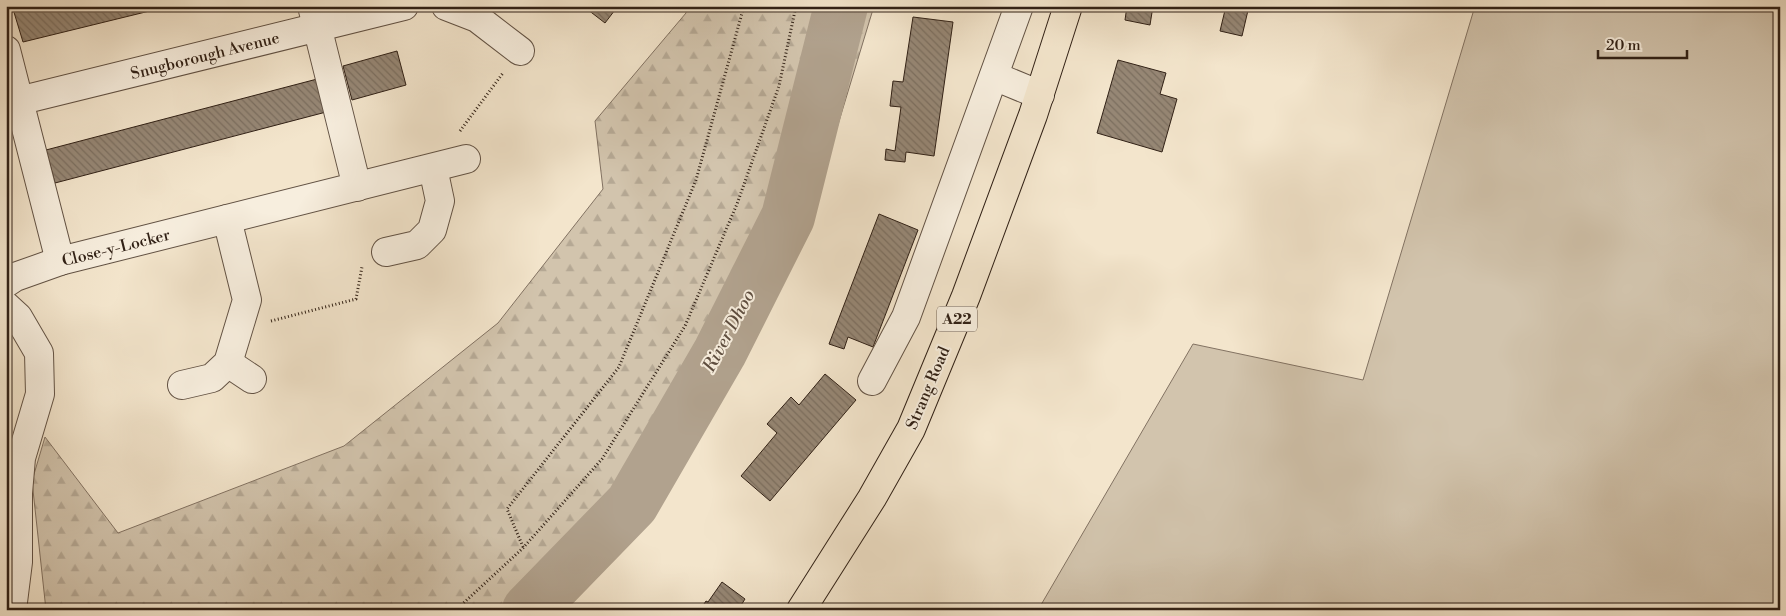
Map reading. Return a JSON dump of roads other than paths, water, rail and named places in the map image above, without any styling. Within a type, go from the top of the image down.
[{"type":"main road","name":"Strang Road","points":[[801,610],[872,498],[911,429],[966,296],[1040,95],[1068,6]]},
{"type":"street","name":"Snugborough Avenue","points":[[13,103],[314,17],[404,6]]},
{"type":"street","points":[[446,6],[482,12],[520,51]]},
{"type":"street","points":[[872,381],[906,317],[1019,6]]},
{"type":"street","points":[[314,17],[357,187]]},
{"type":"street","points":[[6,50],[13,103],[60,262]]},
{"type":"street","points":[[994,76],[1040,95]]},
{"type":"street","name":"Close-y-Locker","points":[[6,283],[15,277],[60,262],[466,159]]},
{"type":"street","points":[[374,257],[417,245],[432,230],[440,201],[433,168]]},
{"type":"street","points":[[182,384],[212,378],[228,363],[239,329],[247,300],[228,219]]},
{"type":"street","points":[[6,306],[18,317],[39,353],[40,394],[21,458],[18,493],[18,562],[12,610]]},
{"type":"street","points":[[228,363],[252,379]]},
{"type":"waterway","name":"River Dhoo","points":[[529,610],[632,504],[720,352],[788,217],[841,6]]}]
